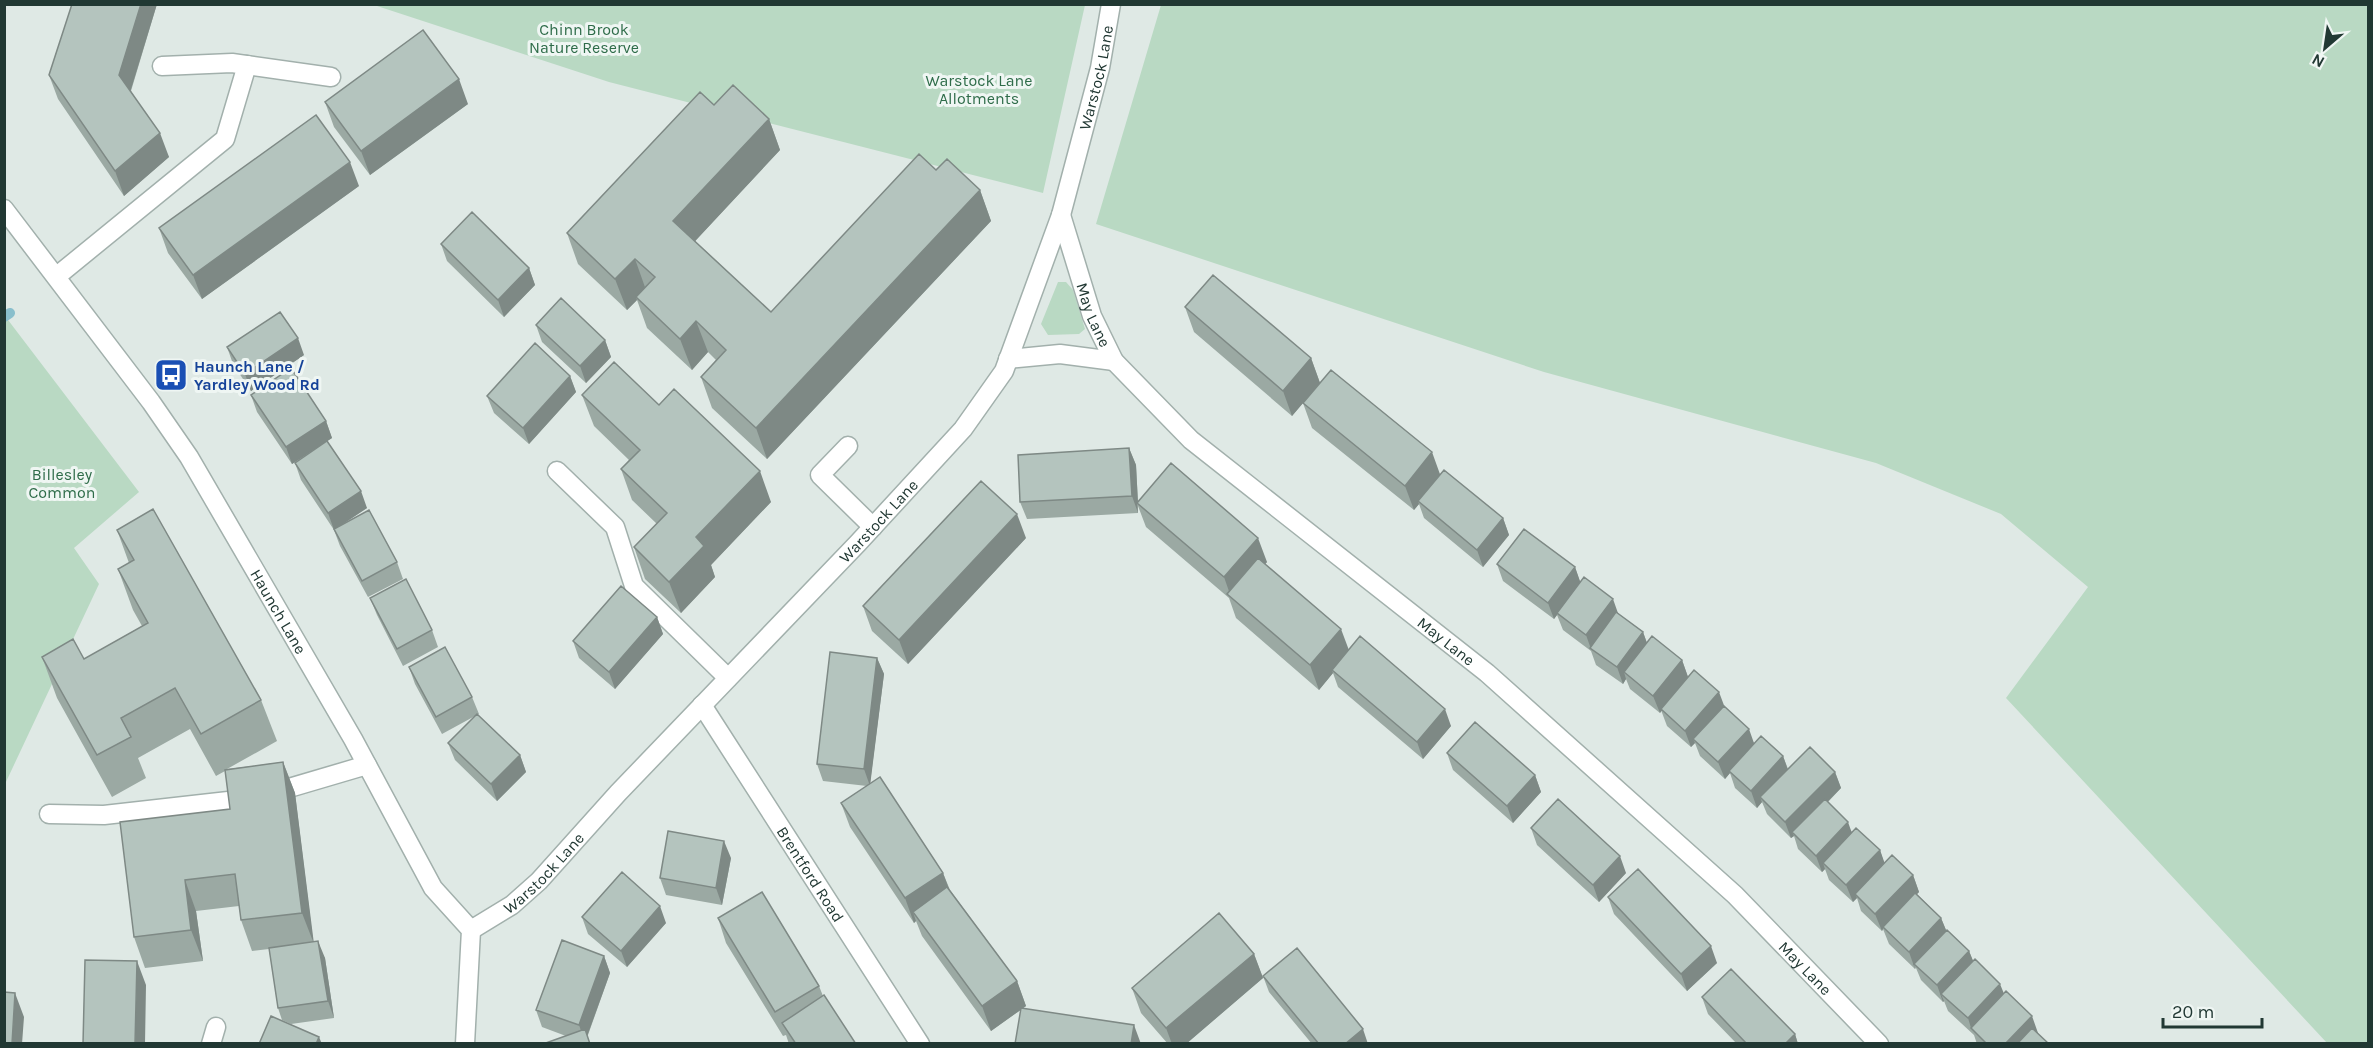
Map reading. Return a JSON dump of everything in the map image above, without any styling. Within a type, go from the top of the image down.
[{"type":"street","name":"Warstock Lane","points":[[471,930],[512,905],[539,881],[618,793],[873,527],[963,429],[1004,371],[1061,215],[1100,68],[1111,4]]},
{"type":"street","points":[[162,66],[232,63],[331,77]]},
{"type":"street","points":[[57,276],[225,139],[247,65]]},
{"type":"street","name":"Haunch Lane","points":[[4,209],[151,402],[189,457],[367,765],[433,888],[471,930]]},
{"type":"street","name":"May Lane","points":[[1061,215],[1092,316],[1114,361],[1191,440],[1487,673],[1735,895],[1879,1044]]},
{"type":"street","points":[[1008,359],[1060,354],[1114,361]]},
{"type":"street","points":[[848,446],[820,475],[873,527]]},
{"type":"street","points":[[557,471],[615,527],[634,586],[728,678]]},
{"type":"street","name":"Brentford Road","points":[[702,705],[920,1044]]},
{"type":"street","points":[[49,814],[104,815],[255,798],[367,765]]},
{"type":"street","points":[[465,1044],[471,930]]},
{"type":"green space","name":"Warstock Lane Allotments","points":[[374,5],[1085,5],[1043,193],[609,82]]},
{"type":"green space","points":[[1161,5],[2368,5],[2368,1043],[2327,1043],[2006,698],[2088,587],[2001,514],[1876,463],[1544,372],[1096,224]]},
{"type":"green space","points":[[1058,282],[1066,282],[1073,290],[1085,329],[1079,334],[1048,335],[1041,324]]},
{"type":"green space","name":"Billesley Common","points":[[5,316],[139,492],[74,548],[99,584],[5,784]]},
{"type":"building","points":[[72,4],[141,4],[119,75],[160,133],[115,171],[49,75]]},
{"type":"building","points":[[423,30],[459,79],[361,151],[325,102]]},
{"type":"building","points":[[733,85],[769,119],[673,221],[771,312],[919,154],[936,170],[947,159],[980,190],[756,428],[701,377],[726,350],[696,321],[680,339],[636,297],[655,277],[635,259],[615,279],[567,233],[700,92],[714,105]]},
{"type":"building","points":[[316,115],[350,162],[193,275],[159,228]]},
{"type":"building","points":[[472,212],[529,268],[498,300],[441,244]]},
{"type":"building","points":[[1213,275],[1311,358],[1283,391],[1185,307]]},
{"type":"building","points":[[561,298],[605,340],[580,366],[536,325]]},
{"type":"building","points":[[280,312],[298,338],[245,374],[227,347]]},
{"type":"building","points":[[535,343],[570,376],[523,428],[487,396]]},
{"type":"building","points":[[614,362],[659,405],[674,389],[760,471],[696,537],[704,546],[669,582],[634,547],[667,513],[621,469],[640,450],[582,395]]},
{"type":"building","points":[[291,368],[326,421],[286,447],[251,395]]},
{"type":"building","points":[[1331,370],[1432,452],[1405,486],[1303,403]]},
{"type":"building","points":[[327,441],[361,491],[328,513],[295,463]]},
{"type":"building","points":[[1129,448],[1132,496],[1020,502],[1018,455]]},
{"type":"building","points":[[1171,463],[1258,538],[1224,577],[1137,503]]},
{"type":"building","points":[[1444,470],[1503,518],[1477,550],[1418,501]]},
{"type":"building","points":[[981,481],[1017,514],[899,640],[863,606]]},
{"type":"building","points":[[153,509],[261,700],[201,734],[175,688],[121,718],[131,737],[97,755],[42,657],[73,639],[84,659],[148,623],[118,569],[134,560],[117,530]]},
{"type":"building","points":[[369,510],[397,562],[362,581],[334,529]]},
{"type":"building","points":[[1524,529],[1575,567],[1548,603],[1497,564]]},
{"type":"building","points":[[1258,558],[1341,629],[1310,665],[1227,594]]},
{"type":"building","points":[[1584,577],[1613,599],[1586,635],[1557,613]]},
{"type":"building","points":[[406,579],[432,630],[397,649],[370,598]]},
{"type":"building","points":[[621,586],[657,617],[609,672],[573,641]]},
{"type":"building","points":[[1616,612],[1643,632],[1617,667],[1590,648]]},
{"type":"building","points":[[1360,636],[1445,709],[1417,742],[1332,670]]},
{"type":"building","points":[[1652,636],[1682,660],[1653,696],[1624,672]]},
{"type":"building","points":[[445,647],[472,697],[436,717],[409,667]]},
{"type":"building","points":[[830,652],[877,658],[864,769],[817,764]]},
{"type":"building","points":[[1694,670],[1719,692],[1685,731],[1661,709]]},
{"type":"building","points":[[1724,706],[1749,729],[1718,762],[1693,739]]},
{"type":"building","points":[[477,714],[520,755],[491,784],[448,743]]},
{"type":"building","points":[[1475,722],[1535,775],[1507,806],[1447,753]]},
{"type":"building","points":[[1761,736],[1783,756],[1751,791],[1729,771]]},
{"type":"building","points":[[1810,747],[1835,772],[1785,822],[1760,797]]},
{"type":"building","points":[[283,762],[302,913],[241,920],[235,874],[185,880],[191,930],[134,937],[120,822],[230,809],[225,770]]},
{"type":"building","points":[[880,777],[943,873],[905,898],[841,803]]},
{"type":"building","points":[[1558,799],[1620,856],[1593,885],[1531,828]]},
{"type":"building","points":[[1825,799],[1848,822],[1816,856],[1792,832]]},
{"type":"building","points":[[1856,828],[1880,850],[1846,885],[1823,863]]},
{"type":"building","points":[[668,831],[724,841],[716,888],[660,878]]},
{"type":"building","points":[[1892,855],[1913,875],[1875,914],[1855,894]]},
{"type":"building","points":[[1638,869],[1711,946],[1681,974],[1608,897]]},
{"type":"building","points":[[622,872],[660,906],[621,951],[582,917]]},
{"type":"building","points":[[947,887],[1017,981],[982,1006],[913,912]]},
{"type":"building","points":[[762,892],[819,986],[775,1012],[718,918]]},
{"type":"building","points":[[1915,893],[1941,918],[1909,952],[1883,927]]},
{"type":"building","points":[[1219,913],[1254,954],[1166,1028],[1132,988]]},
{"type":"building","points":[[1947,930],[1969,951],[1937,985],[1914,964]]},
{"type":"building","points":[[562,940],[604,956],[579,1025],[536,1010]]},
{"type":"building","points":[[318,941],[328,1001],[278,1008],[269,948]]},
{"type":"building","points":[[1297,948],[1363,1029],[1345,1044],[1319,1044],[1263,976]]},
{"type":"building","points":[[1975,959],[2000,984],[1968,1018],[1941,994]]},
{"type":"building","points":[[85,960],[137,961],[135,1044],[83,1044]]},
{"type":"building","points":[[1731,969],[1795,1034],[1785,1044],[1747,1044],[1702,997]]},
{"type":"building","points":[[2006,991],[2032,1016],[2005,1044],[1987,1044],[1971,1028]]},
{"type":"building","points":[[4,992],[15,993],[12,1044],[4,1044]]},
{"type":"building","points":[[824,995],[856,1044],[796,1044],[782,1023]]},
{"type":"building","points":[[1021,1008],[1134,1025],[1131,1044],[1015,1044]]},
{"type":"building","points":[[271,1016],[319,1037],[316,1044],[259,1044]]},
{"type":"building","points":[[2032,1028],[2049,1044],[2017,1044]]},
{"type":"building","points":[[585,1029],[590,1044],[543,1044]]},
{"type":"waterway","points":[[4,317],[10,313]]},
{"type":"place","name":"Haunch Lane / Yardley Wood Rd","points":[[171,375]]},
{"type":"park label","name":"Chinn Brook Nature Reserve","points":[[584,38]]}]
